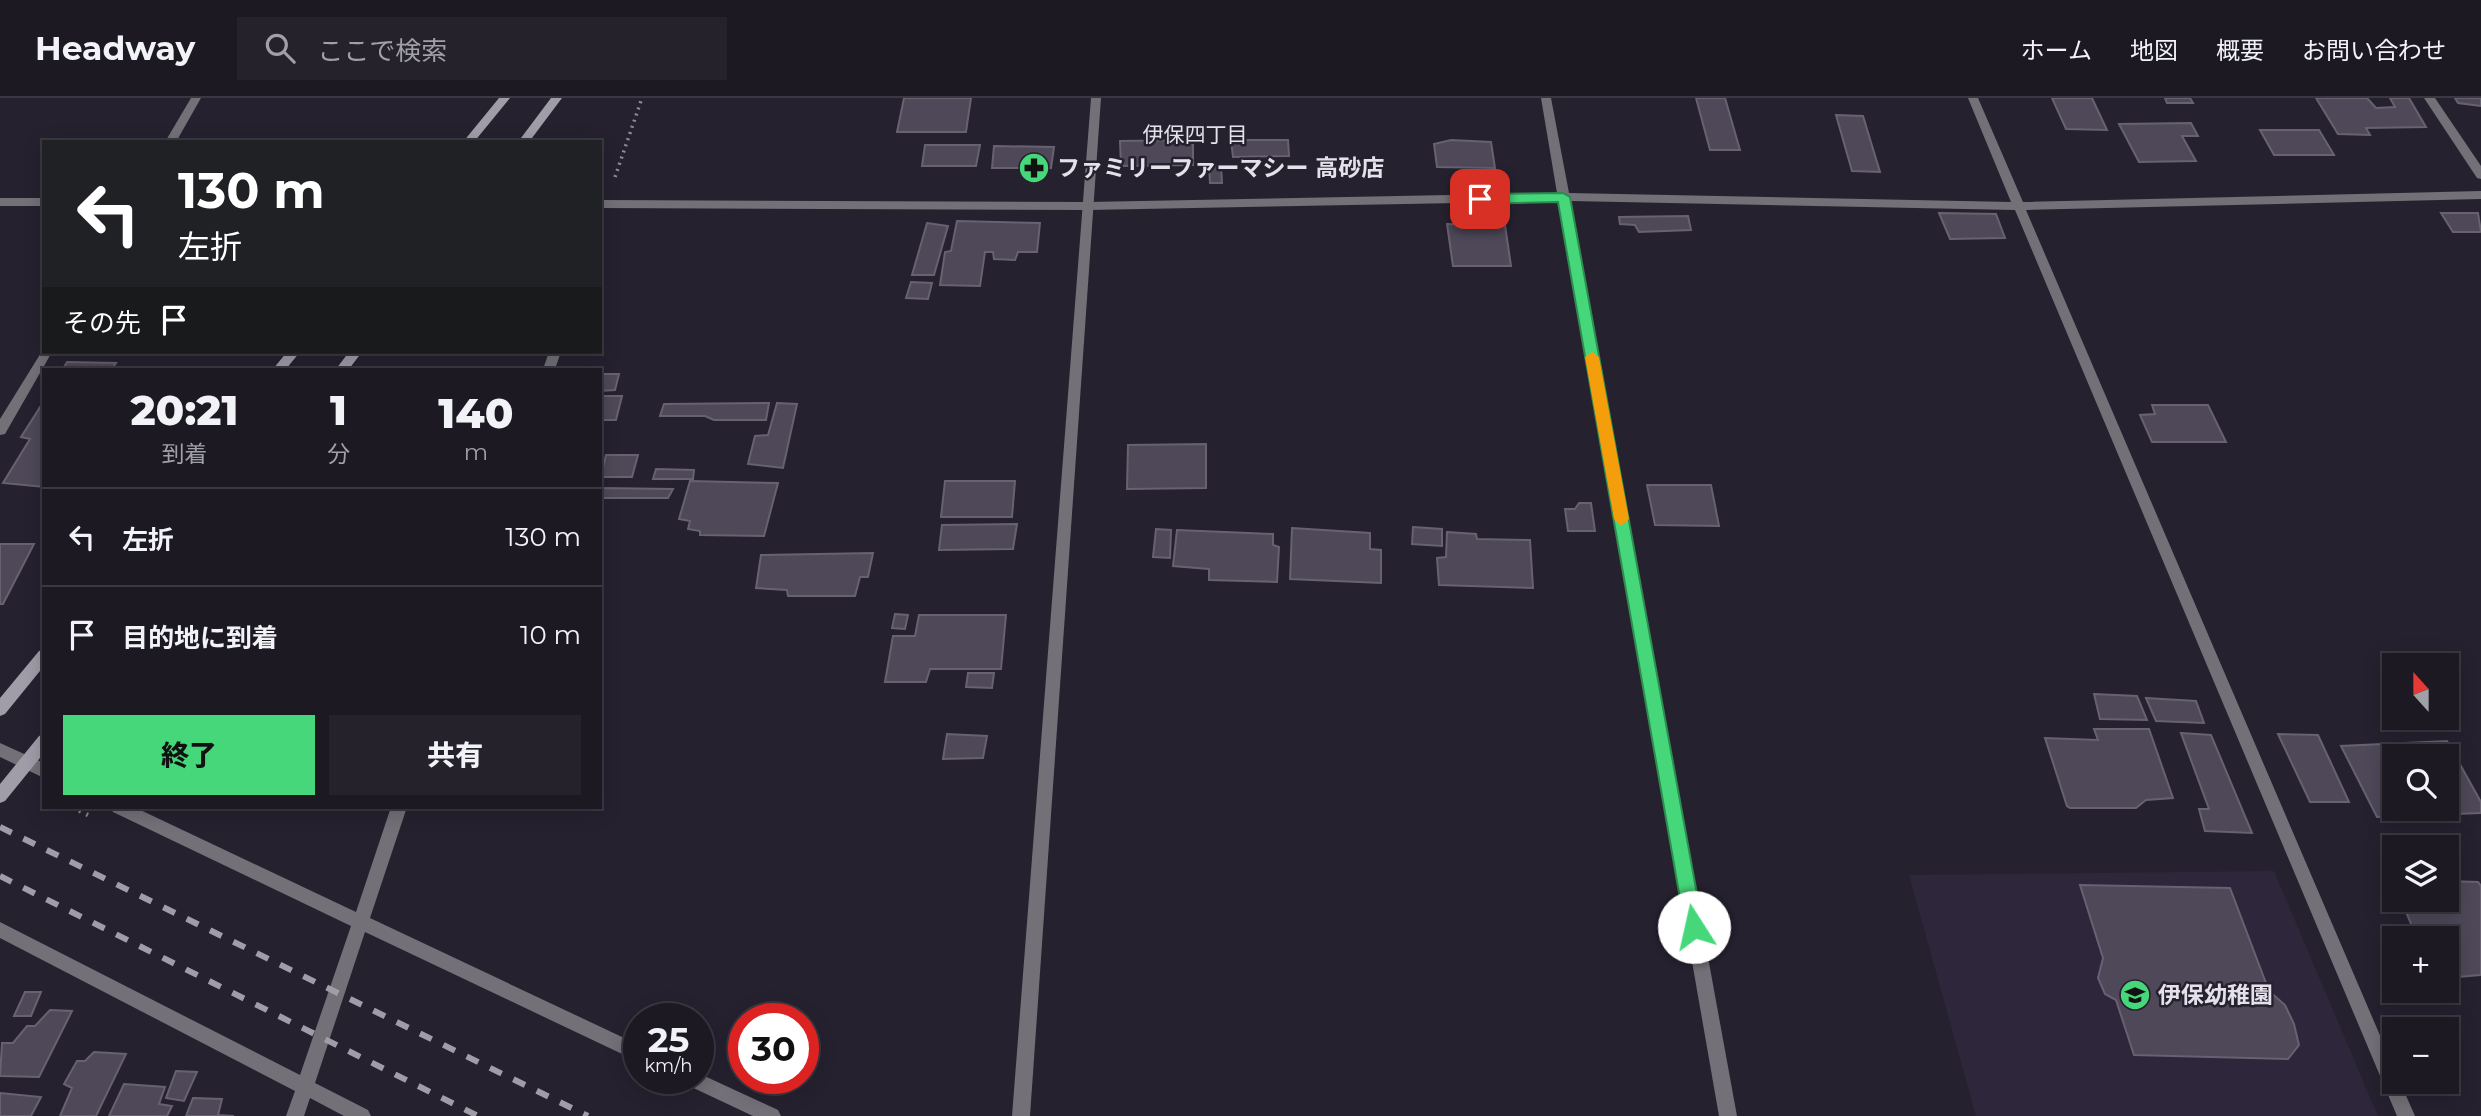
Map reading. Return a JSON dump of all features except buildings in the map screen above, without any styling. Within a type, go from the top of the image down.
[{"type":"main road","points":[[470,140],[505,98]]},
{"type":"main road","points":[[525,140],[557,98]]},
{"type":"main road","points":[[280,368],[291,354]]},
{"type":"main road","points":[[343,368],[354,354]]},
{"type":"main road","points":[[0,709],[42,658]]},
{"type":"main road","points":[[0,796],[42,744]]},
{"type":"street","points":[[171,140],[196,98]]},
{"type":"street","points":[[1021,1116],[1096,98]]},
{"type":"street","points":[[1546,98],[1728,1116]]},
{"type":"street","points":[[1973,98],[2406,1116]]},
{"type":"street","points":[[2429,98],[2481,175]]},
{"type":"street","points":[[603,204],[1088,206],[1563,197],[2020,206],[2481,195]]},
{"type":"street","points":[[0,202],[42,202]]},
{"type":"street","points":[[0,430],[45,354]]},
{"type":"street","points":[[0,750],[42,770]]},
{"type":"street","points":[[122,809],[623,1046]]},
{"type":"street","points":[[295,1116],[398,809]]},
{"type":"street","points":[[0,930],[362,1116]]},
{"type":"street","points":[[714,1089],[772,1116]]},
{"type":"path","points":[[603,204],[642,98]]},
{"type":"shaded area","name":"伊保幼稚園","points":[[2274,871],[2378,1116],[1976,1116],[1909,875]]},
{"type":"railway","points":[[0,827],[588,1116]]},
{"type":"railway","points":[[0,876],[478,1116]]},
{"type":"slow traffic","points":[[1592,357],[1621,519]]},
{"type":"place","name":"ファミリーファーマシー 高砂店","points":[[1034,168]]},
{"type":"place","name":"伊保幼稚園","points":[[2135,995]]},
{"type":"district","name":"伊保四丁目","points":[[1195,135]]},
{"type":"route","points":[[1480,199],[1563,197],[1694,927]]}]
